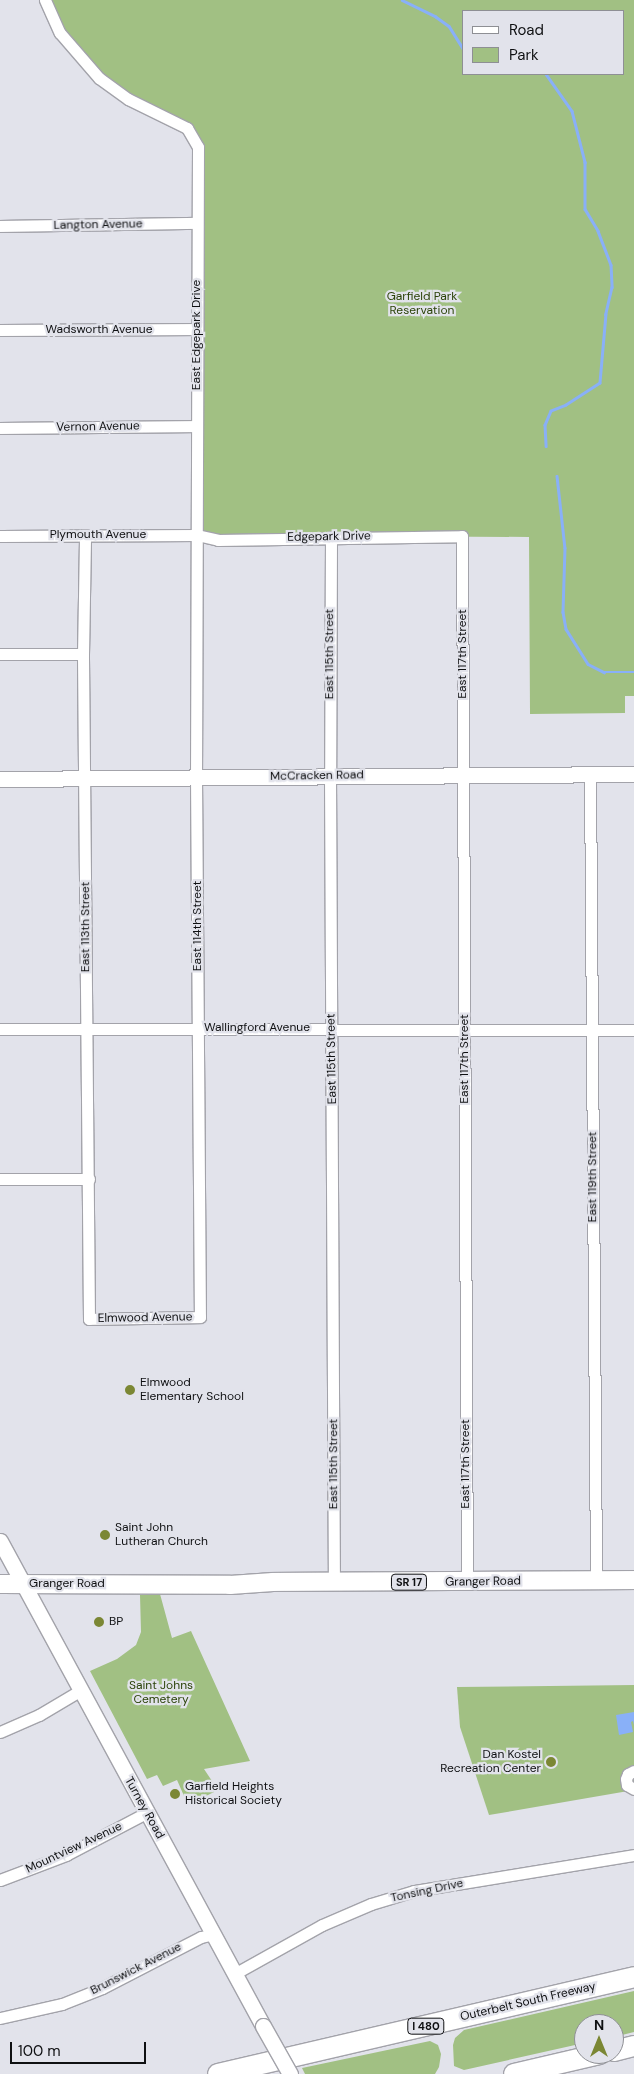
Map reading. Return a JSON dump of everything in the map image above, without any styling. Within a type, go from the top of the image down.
[{"type":"highway","name":"Outerbelt South Freeway","points":[[218,2074],[634,1977]]},
{"type":"highway","points":[[514,2074],[574,2060]]},
{"type":"main road","name":"Granger Road","points":[[0,1584],[230,1585],[273,1582],[634,1580]]},
{"type":"street","name":"East Edgepark Drive","points":[[45,0],[60,33],[99,78],[128,99],[179,122],[193,136],[198,147],[196,223],[197,536]]},
{"type":"street","name":"Langton Avenue","points":[[0,226],[196,223]]},
{"type":"street","name":"Wadsworth Avenue","points":[[0,330],[197,329]]},
{"type":"street","name":"Vernon Avenue","points":[[0,428],[196,426]]},
{"type":"street","name":"East 113th Street","points":[[85,535],[83,654],[89,1319]]},
{"type":"street","name":"Plymouth Avenue","points":[[0,536],[197,536]]},
{"type":"street","name":"Edgepark Drive","points":[[197,536],[218,540],[462,536]]},
{"type":"street","name":"East 114th Street","points":[[197,536],[196,777],[200,1317]]},
{"type":"street","name":"East 117th Street","points":[[462,536],[467,1582]]},
{"type":"street","name":"East 115th Street","points":[[331,537],[330,776],[334,1582]]},
{"type":"street","points":[[0,654],[83,654]]},
{"type":"street","name":"East 119th Street","points":[[590,774],[596,1580]]},
{"type":"street","name":"McCracken Road","points":[[0,779],[634,774]]},
{"type":"street","name":"Wallingford Avenue","points":[[0,1029],[332,1028],[634,1030]]},
{"type":"street","points":[[0,1179],[89,1179]]},
{"type":"street","name":"Elmwood Avenue","points":[[89,1319],[200,1317]]},
{"type":"street","name":"Turney Road","points":[[0,1540],[146,1813],[236,1973],[290,2074]]},
{"type":"street","points":[[0,1732],[39,1715],[81,1690]]},
{"type":"street","points":[[634,1770],[628,1774],[626,1779],[628,1785],[634,1789]]},
{"type":"street","name":"Mountview Avenue","points":[[0,1880],[66,1854],[146,1813]]},
{"type":"street","name":"Tonsing Drive","points":[[236,1973],[322,1925],[371,1904],[414,1891],[634,1856]]},
{"type":"street","name":"Brunswick Avenue","points":[[0,2018],[62,2004],[102,1988],[201,1937],[214,1934]]},
{"type":"green space","name":"Garfield Park Reservation","points":[[45,0],[634,0],[634,696],[625,696],[625,713],[530,714],[529,537],[197,535],[193,136],[149,108],[76,53]]},
{"type":"green space","name":"Saint Johns Cemetery","points":[[160,1594],[172,1638],[191,1631],[250,1761],[204,1769],[218,1790],[188,1805],[177,1780],[163,1786],[157,1775],[147,1779],[90,1671],[117,1659],[136,1645],[141,1632],[140,1595]]},
{"type":"green space","points":[[634,1685],[634,1790],[489,1815],[460,1727],[457,1687]]},
{"type":"green space","points":[[634,1991],[634,2032],[624,2034],[624,2014],[574,2014],[574,2045],[464,2070],[454,2066],[453,2045],[455,2038],[464,2030]]},
{"type":"green space","points":[[430,2041],[438,2045],[441,2054],[439,2067],[435,2074],[305,2074],[302,2068]]},
{"type":"water","points":[[634,1712],[634,1725],[633,1721],[631,1722],[633,1732],[619,1735],[616,1715]]},
{"type":"waterway","points":[[402,0],[435,16],[449,26],[462,46]]},
{"type":"waterway","points":[[546,446],[545,425],[551,411],[566,405],[600,383],[606,314],[612,287],[611,265],[598,231],[585,209],[585,162],[572,111],[547,75]]},
{"type":"waterway","points":[[557,476],[565,548],[563,612],[566,629],[588,664],[604,672],[634,672]]},
{"type":"place","name":"Elmwood Elementary School","points":[[130,1390]]},
{"type":"place","name":"Saint John Lutheran Church","points":[[105,1535]]},
{"type":"place","name":"BP","points":[[99,1622]]},
{"type":"place","name":"Dan Kostel Recreation Center","points":[[551,1762]]},
{"type":"place","name":"Garfield Heights Historical Society","points":[[175,1794]]}]
